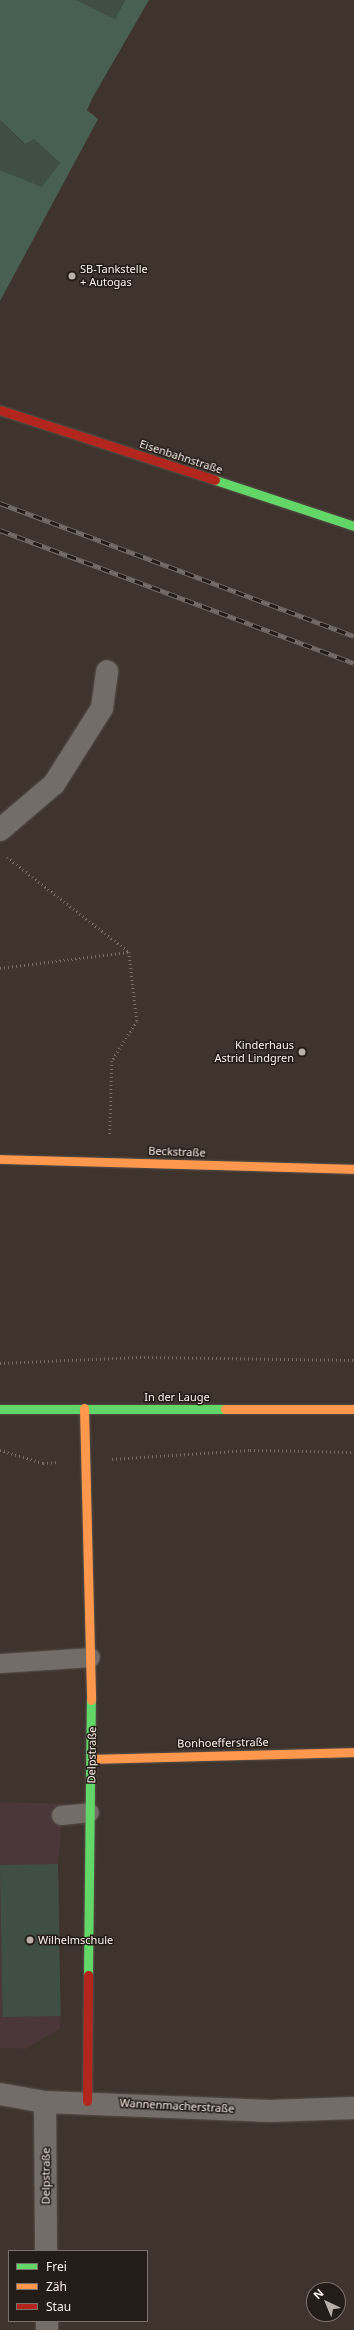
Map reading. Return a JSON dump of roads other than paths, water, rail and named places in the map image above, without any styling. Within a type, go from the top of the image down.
[{"type":"street","name":"Eisenbahnstraße","points":[[0,410],[354,526]]},
{"type":"street","points":[[0,830],[54,784],[102,708],[107,671]]},
{"type":"street","name":"Beckstraße","points":[[0,1159],[354,1169]]},
{"type":"street","name":"In der Lauge","points":[[0,1409],[84,1408],[354,1410]]},
{"type":"street","name":"Delpstraße","points":[[84,1408],[94,1759],[89,1812],[87,2101]]},
{"type":"street","name":"Bonhoefferstraße","points":[[94,1759],[354,1752]]},
{"type":"street","name":"Wannenmacherstraße","points":[[0,2094],[45,2102],[87,2101],[270,2111],[354,2108]]},
{"type":"street","name":"Delpstraße","points":[[45,2102],[46,2250]]},
{"type":"lane","points":[[0,1663],[90,1658]]},
{"type":"lane","points":[[61,1815],[89,1812]]},
{"type":"railway","points":[[0,503],[354,636]]},
{"type":"railway","points":[[0,530],[354,663]]},
{"type":"place","name":"SB-Tankstelle + Autogas","points":[[72,276]]},
{"type":"place","name":"Kinderhaus Astrid Lindgren","points":[[302,1052]]},
{"type":"place","name":"Wilhelmschule","points":[[30,1940]]}]
